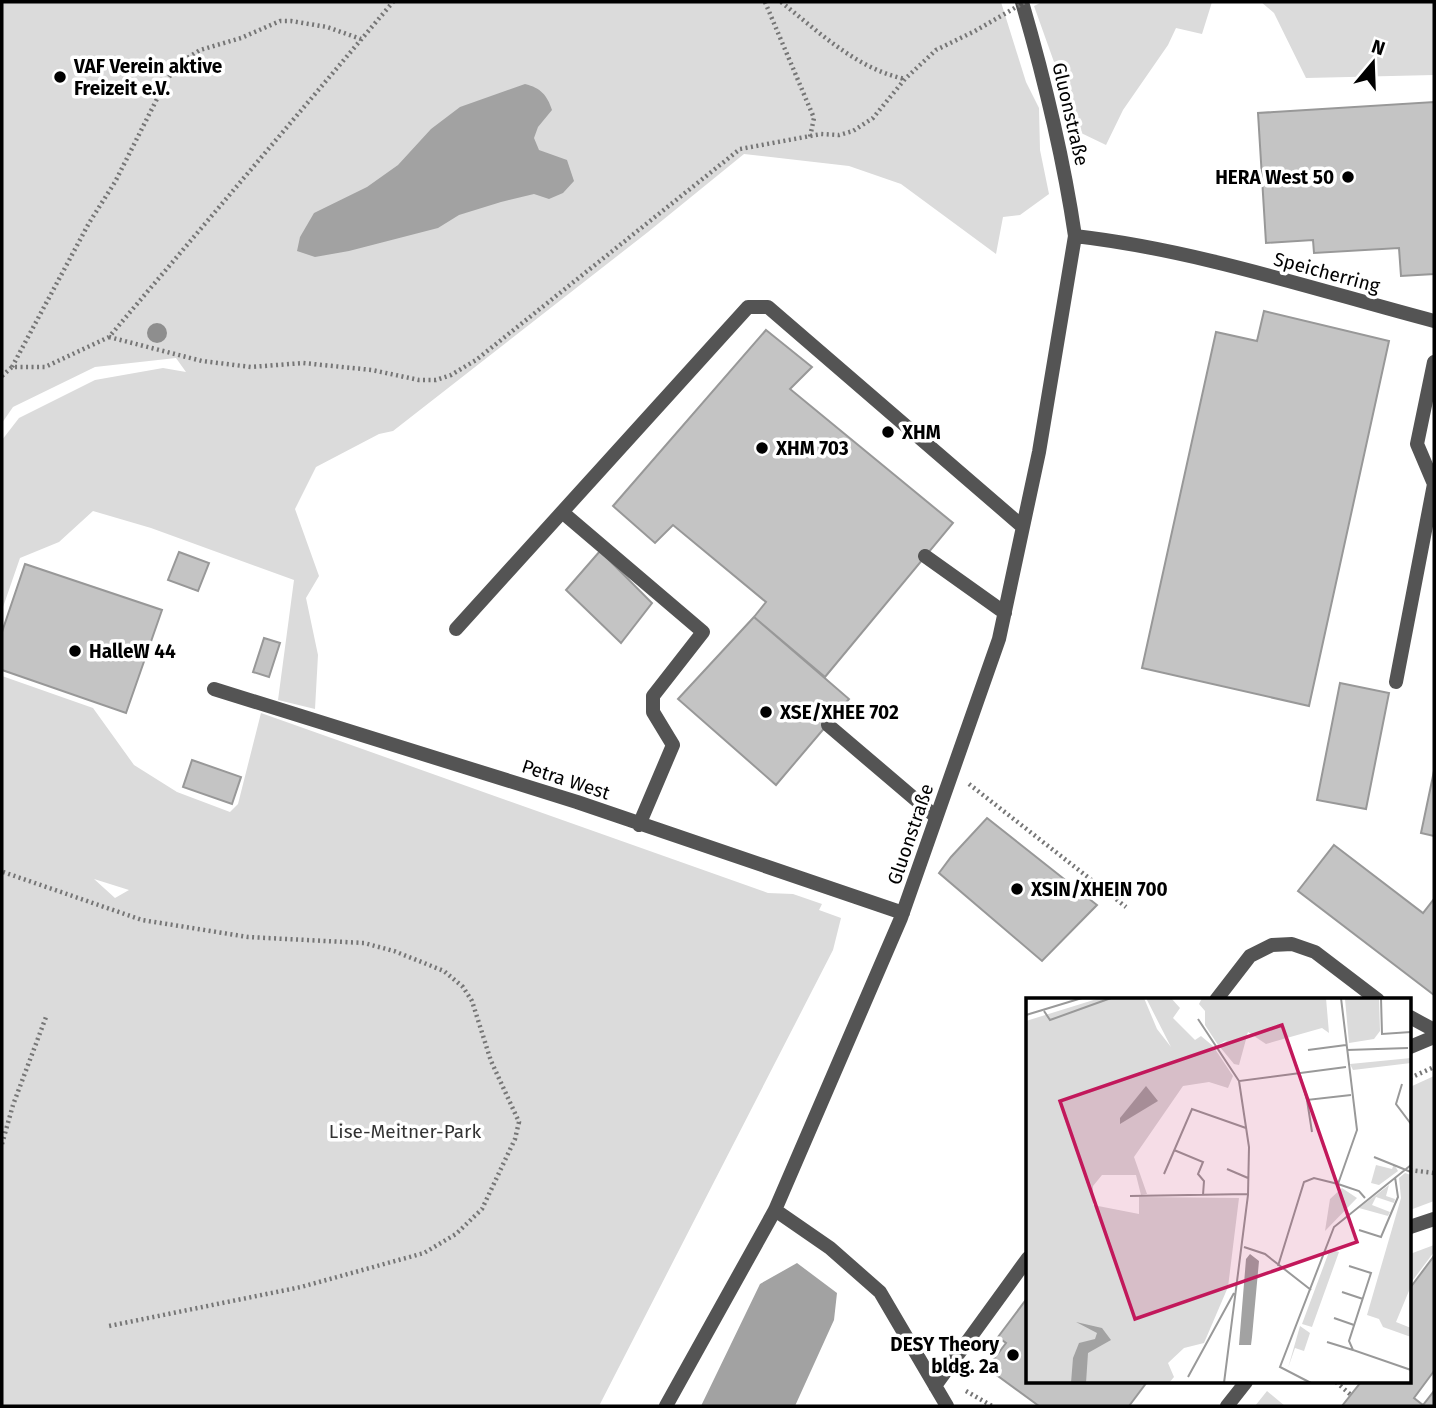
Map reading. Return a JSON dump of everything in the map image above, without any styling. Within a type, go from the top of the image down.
[{"type":"lane","name":"Gluonstraße","points":[[666,1406],[775,1210],[903,913],[999,639],[1040,452],[1075,236],[1059,138],[1024,2]]},
{"type":"lane","name":"Speicherring","points":[[1075,236],[1126,242],[1209,261],[1434,321]]},
{"type":"lane","points":[[456,629],[747,307],[768,307],[1023,527]]},
{"type":"lane","points":[[1396,681],[1434,484],[1417,444],[1434,362]]},
{"type":"lane","points":[[562,512],[703,632],[653,696],[653,712],[673,745],[639,825]]},
{"type":"lane","points":[[925,556],[1005,613]]},
{"type":"lane","name":"Petra West","points":[[214,690],[577,802],[903,913]]},
{"type":"lane","points":[[828,725],[936,817]]},
{"type":"lane","points":[[1218,998],[1250,956],[1272,945],[1292,944],[1315,952],[1375,998]]},
{"type":"lane","points":[[1412,1018],[1434,1030]]},
{"type":"lane","points":[[1412,1046],[1434,1037]]},
{"type":"lane","points":[[775,1210],[830,1248],[880,1292],[947,1406]]},
{"type":"lane","points":[[1412,1226],[1434,1219]]},
{"type":"lane","points":[[935,1387],[1026,1261]]},
{"type":"lane","points":[[1227,1406],[1244,1384]]},
{"type":"path","points":[[12,367],[45,367],[109,337],[393,2]]},
{"type":"path","points":[[765,2],[814,118],[809,137]]},
{"type":"path","points":[[781,2],[854,58],[884,74],[905,79]]},
{"type":"path","points":[[109,337],[202,361],[251,367],[303,363],[372,370],[419,380],[436,380],[451,375],[476,360],[740,149],[853,131],[873,118],[905,79],[936,50],[1024,2]]},
{"type":"path","points":[[2,376],[12,367],[89,223],[115,182],[165,83],[178,64],[201,50],[241,38],[280,21],[327,27],[360,39]]},
{"type":"path","points":[[952,771],[1126,907]]},
{"type":"path","points":[[4,872],[142,920],[248,937],[357,942],[394,951],[438,968],[454,979],[472,1000],[491,1061],[519,1122],[515,1139],[482,1209],[456,1234],[424,1253],[289,1290],[109,1326]]},
{"type":"path","points":[[2,1144],[13,1105],[46,1017]]},
{"type":"path","points":[[1412,1076],[1434,1067]]},
{"type":"path","points":[[1412,1170],[1434,1173]]},
{"type":"path","points":[[1338,1384],[1351,1395]]},
{"type":"green space","points":[[2,2],[1001,2],[1026,82],[1039,108],[1040,150],[1049,194],[1020,215],[1003,217],[996,254],[901,184],[849,166],[744,154],[393,431],[379,434],[316,467],[295,509],[319,576],[306,598],[318,655],[315,709],[278,700],[294,580],[151,528],[93,511],[59,542],[20,558],[2,610],[2,440],[19,418],[95,380],[163,368],[186,372],[176,358],[95,367],[13,407],[2,423]]},
{"type":"green space","points":[[1042,2],[1212,2],[1202,34],[1176,28],[1168,45],[1123,110],[1106,145],[1079,132],[1034,6]]},
{"type":"green space","points":[[1261,2],[1434,2],[1434,75],[1306,78],[1274,13]]},
{"type":"green space","name":"Lise-Meitner-Park","points":[[2,676],[93,708],[134,765],[177,792],[230,812],[238,804],[261,713],[768,893],[793,894],[822,904],[819,910],[841,918],[833,950],[599,1406],[2,1406]],"holes":[[[94,879],[129,890],[115,898]]]},
{"type":"green space","points":[[1434,1076],[1434,1201],[1412,1209],[1412,1086]]},
{"type":"green space","points":[[1434,1245],[1434,1252],[1412,1281],[1412,1253]]},
{"type":"green space","points":[[1267,1391],[1285,1406],[1255,1406]]},
{"type":"shaded area","points":[[525,84],[543,93],[552,110],[538,127],[534,138],[539,150],[567,160],[574,181],[563,193],[549,199],[534,194],[501,202],[459,215],[438,228],[349,251],[315,257],[297,251],[300,237],[314,213],[367,187],[398,165],[431,129],[460,107]]},
{"type":"shaded area","points":[[797,1263],[837,1293],[834,1320],[795,1406],[701,1406],[760,1284]]},
{"type":"building","name":"HERA West 50","points":[[1434,102],[1434,274],[1401,276],[1399,248],[1314,253],[1313,240],[1266,243],[1258,113]]},
{"type":"building","points":[[1264,311],[1389,341],[1309,706],[1142,668],[1216,332],[1257,341]]},
{"type":"building","name":"XHM 703","points":[[766,330],[812,367],[790,389],[953,523],[825,677],[754,617],[766,602],[673,525],[655,543],[613,506]]},
{"type":"building","points":[[600,551],[652,603],[621,643],[566,590]]},
{"type":"building","points":[[179,552],[209,563],[198,591],[168,580]]},
{"type":"building","name":"HalleW 44","points":[[25,564],[162,610],[126,713],[2,670],[2,632]]},
{"type":"building","name":"XSE/XHEE 702","points":[[754,617],[849,699],[776,785],[678,699]]},
{"type":"building","points":[[264,638],[280,643],[269,677],[253,672]]},
{"type":"building","points":[[1340,683],[1389,693],[1366,809],[1317,800]]},
{"type":"building","points":[[192,760],[241,777],[232,804],[183,787]]},
{"type":"building","points":[[1434,771],[1434,836],[1421,833]]},
{"type":"building","name":"XSIN/XHEIN 700","points":[[987,818],[1097,905],[1042,961],[939,873]]},
{"type":"building","points":[[1334,845],[1423,913],[1434,899],[1434,995],[1298,891]]},
{"type":"building","points":[[1434,1256],[1434,1371],[1414,1398],[1423,1405],[1434,1391],[1434,1406],[1342,1406],[1359,1384],[1412,1384],[1412,1285]]},
{"type":"building","name":"DESY Theory bldg. 2a","points":[[1026,1300],[1026,1384],[1146,1384],[1129,1406],[1039,1406],[987,1368],[1006,1343],[998,1337]]},
{"type":"place","name":"VAF Verein aktive Freizeit e.V.","points":[[60,77]]},
{"type":"place","name":"HERA West 50","points":[[1348,177]]},
{"type":"place","name":"XHM","points":[[888,432]]},
{"type":"place","name":"XHM 703","points":[[762,448]]},
{"type":"place","name":"HalleW 44","points":[[75,651]]},
{"type":"place","name":"XSE/XHEE 702","points":[[766,712]]},
{"type":"place","name":"XSIN/XHEIN 700","points":[[1017,889]]},
{"type":"place","name":"DESY Theory bldg. 2a","points":[[1013,1355]]}]
